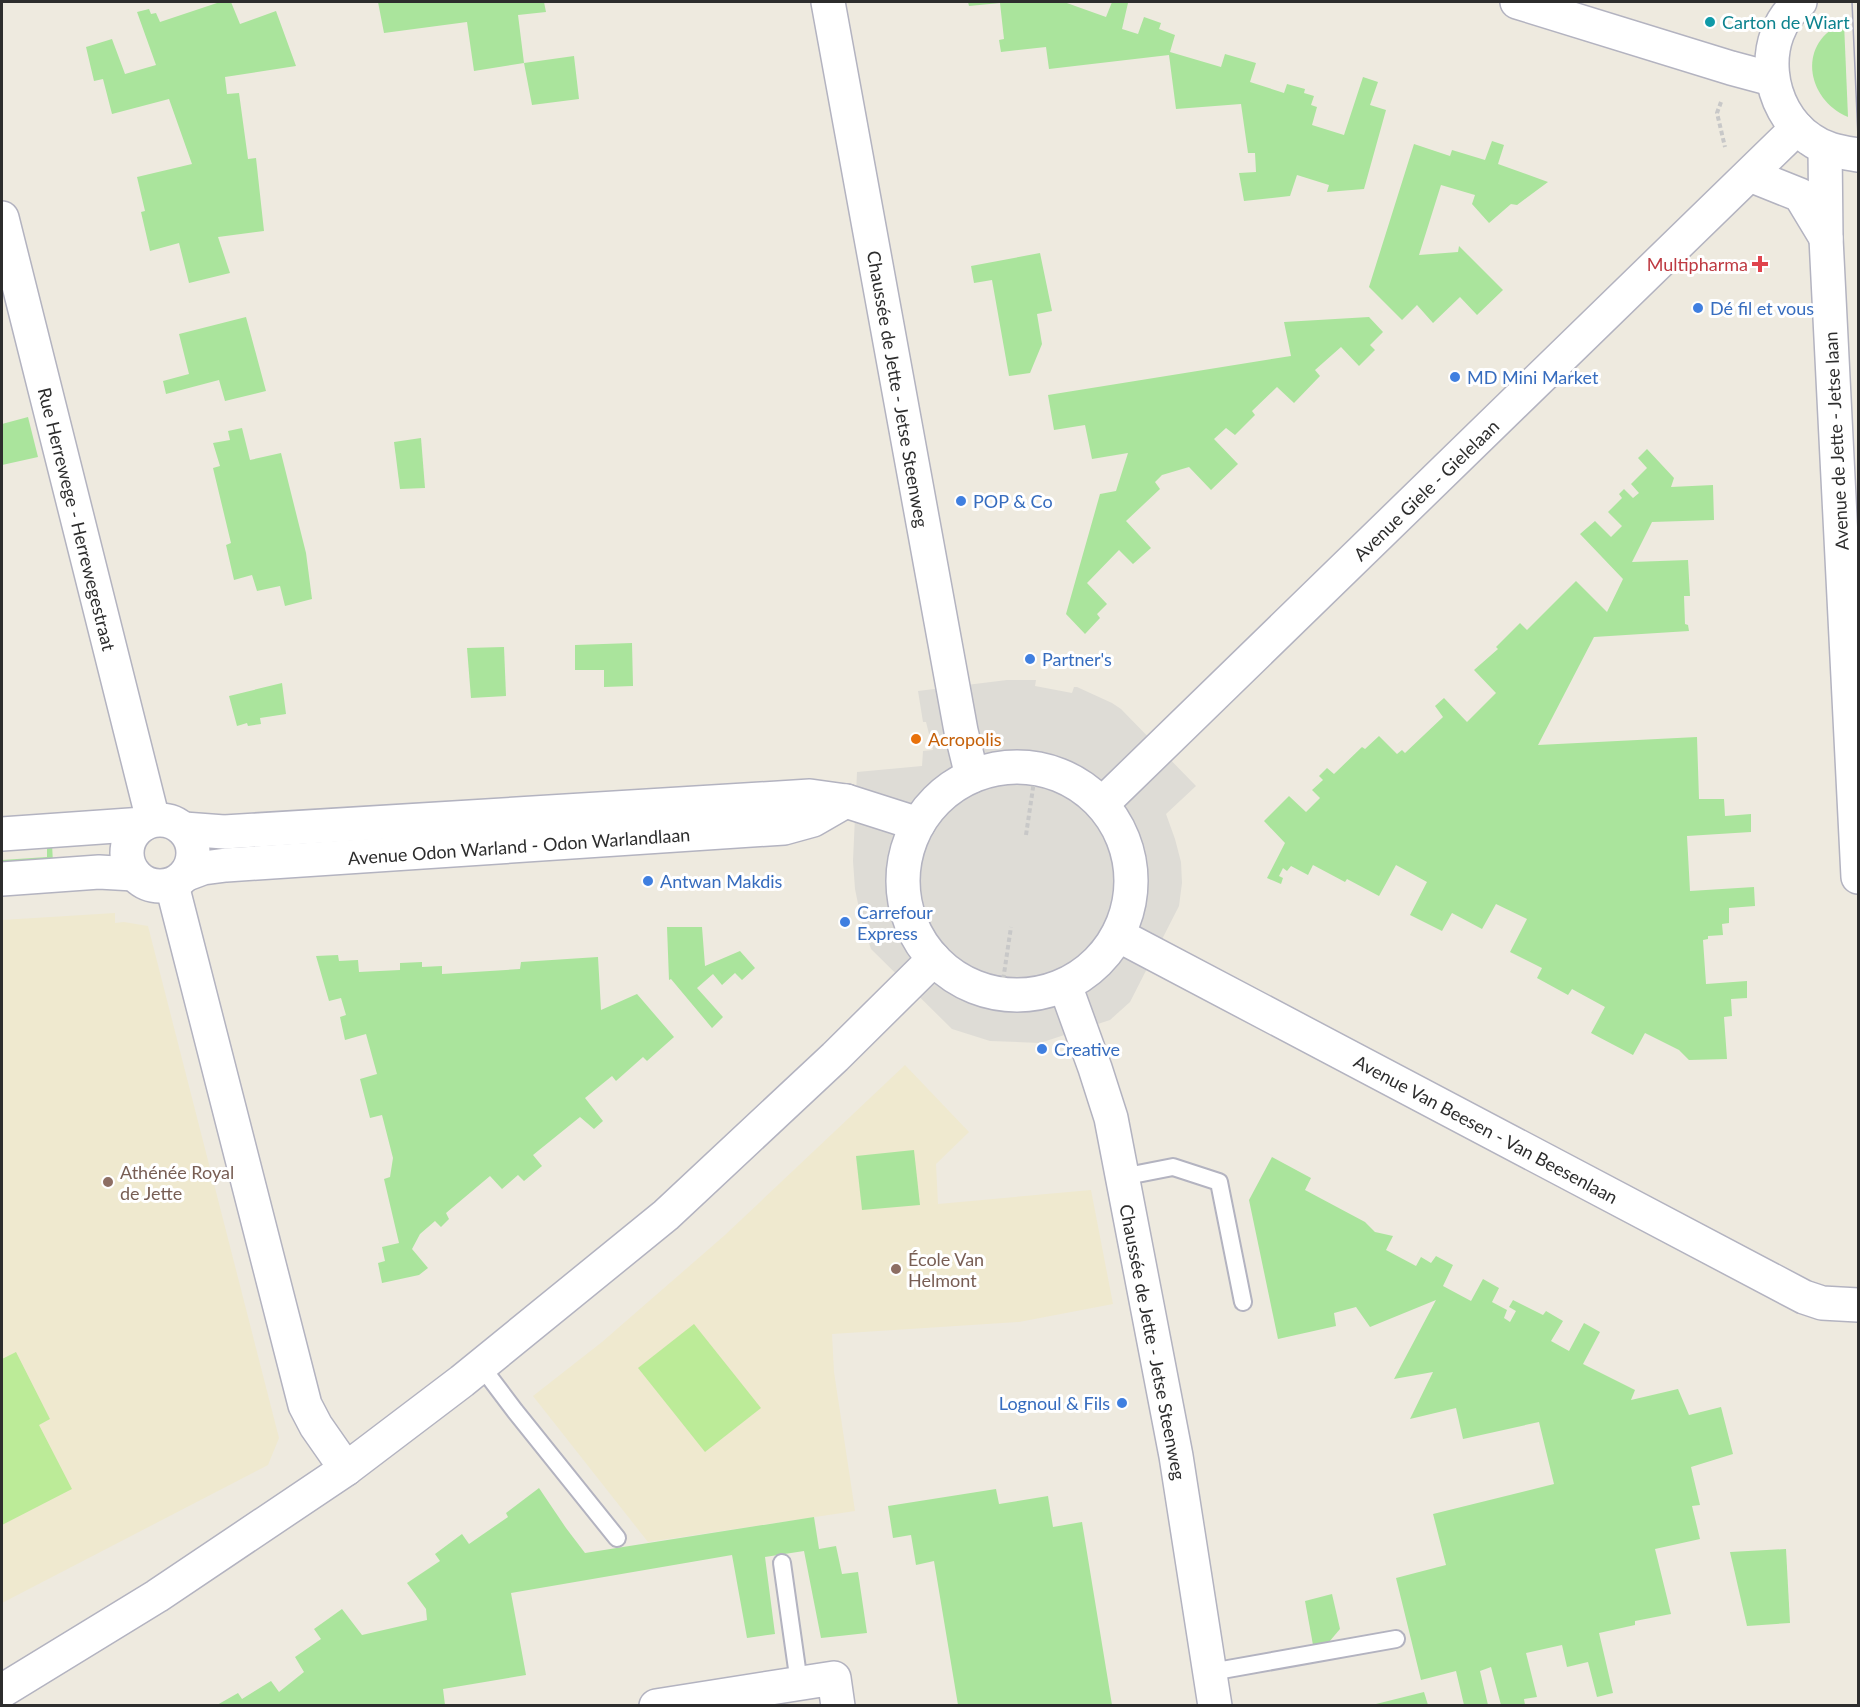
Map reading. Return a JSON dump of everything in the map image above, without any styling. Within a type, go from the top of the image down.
[{"type":"street","name":"Chaussée de Jette - Jetse Steenweg","points":[[828,2],[959,720],[972,776]]},
{"type":"street","points":[[1517,2],[1772,79]]},
{"type":"street","points":[[1786,4],[1772,58],[1772,79],[1777,97],[1786,114],[1810,140],[1826,148],[1858,154]]},
{"type":"street","name":"Avenue Giele - Gielelaan","points":[[1102,804],[1797,128]]},
{"type":"street","name":"Avenue de Jette - Jetse laan","points":[[1826,148],[1826,238],[1858,877]]},
{"type":"street","points":[[1750,175],[1800,195],[1826,238]]},
{"type":"street","name":"Rue Herrewege - Herrewegestraat","points":[[2,218],[148,822]]},
{"type":"street","points":[[1014,766],[1036,768],[1072,780],[1102,804],[1114,819],[1123,835],[1132,873],[1128,913],[1118,935],[1097,963],[1082,975],[1065,985],[1034,994],[1000,994],[976,988],[953,975],[922,945],[914,929],[903,894],[905,858],[918,824],[941,796],[972,776],[992,769],[1014,766]]},
{"type":"street","name":"Avenue Odon Warland - Odon Warlandlaan","points":[[184,829],[224,832],[810,796],[846,801],[918,824]]},
{"type":"street","name":"Avenue Odon Warland - Odon Warlandlaan","points":[[179,879],[203,868],[226,865],[784,828],[813,820],[846,801]]},
{"type":"street","points":[[2,834],[148,822],[174,822],[189,835],[194,851],[191,867],[179,879],[161,887],[142,881],[128,864],[126,852],[129,840],[136,830],[148,822]]},
{"type":"street","points":[[2,879],[99,872],[134,874]]},
{"type":"street","points":[[179,879],[305,1405],[316,1426],[346,1469]]},
{"type":"street","name":"Avenue Van Beesen - Van Beesenlaan","points":[[1118,935],[1804,1297],[1822,1303],[1858,1305]]},
{"type":"street","points":[[2,1691],[157,1596],[346,1469],[481,1366],[666,1215],[836,1056],[934,959]]},
{"type":"street","name":"Chaussée de Jette - Jetse Steenweg","points":[[1065,985],[1111,1118],[1176,1456],[1215,1706]]},
{"type":"street","points":[[656,1706],[834,1678],[838,1706]]},
{"type":"lane","points":[[1122,1177],[1173,1167],[1219,1182],[1243,1302]]},
{"type":"lane","points":[[481,1366],[617,1538]]},
{"type":"lane","points":[[782,1563],[799,1683]]},
{"type":"lane","points":[[1211,1672],[1396,1639]]},
{"type":"path","points":[[1726,150],[1717,114],[1731,68]]},
{"type":"path","points":[[1026,835],[1036,768]]},
{"type":"path","points":[[1000,994],[1011,927]]},
{"type":"shaded area","points":[[1007,680],[1036,680],[1035,686],[1072,693],[1074,687],[1077,687],[1112,703],[1121,709],[1196,786],[1166,814],[1181,862],[1182,883],[1179,906],[1130,1002],[1110,1020],[1040,1043],[990,1041],[952,1029],[871,949],[862,923],[855,889],[853,861],[857,772],[922,766],[923,751],[933,750],[926,722],[923,722],[918,691]]},
{"type":"shaded area","name":"Athénée Royal de Jette","points":[[115,913],[115,923],[124,922],[148,926],[279,1438],[268,1465],[2,1603],[2,920]]},
{"type":"shaded area","name":"École Van Helmont","points":[[905,1065],[969,1132],[936,1164],[938,1204],[1091,1190],[1113,1304],[1019,1322],[832,1334],[834,1372],[855,1511],[648,1542],[533,1396],[602,1342],[725,1235]]},
{"type":"green space","points":[[220,2],[231,2],[240,24],[276,11],[296,66],[225,77],[227,94],[239,93],[248,159],[256,158],[264,231],[218,237],[230,273],[189,283],[179,243],[150,251],[141,212],[145,211],[137,177],[192,164],[169,99],[112,114],[103,79],[94,81],[86,47],[112,39],[125,74],[156,65],[137,12],[149,9],[151,14],[156,13],[160,22]]},
{"type":"green space","points":[[378,2],[544,2],[546,12],[518,15],[524,63],[474,71],[467,22],[384,33]]},
{"type":"green space","points":[[968,2],[1064,2],[1106,17],[1112,2],[1128,3],[1122,29],[1138,34],[1144,17],[1161,23],[1159,29],[1175,35],[1170,52],[1221,67],[1225,54],[1256,63],[1250,82],[1284,93],[1287,84],[1305,89],[1304,93],[1314,96],[1311,105],[1317,107],[1312,125],[1344,135],[1363,77],[1378,82],[1370,105],[1386,110],[1364,189],[1327,192],[1329,185],[1297,175],[1290,196],[1244,201],[1239,173],[1256,172],[1255,153],[1248,153],[1241,104],[1176,109],[1169,55],[1049,69],[1046,47],[1001,52],[999,40],[1004,39],[1000,3],[969,6]]},
{"type":"green space","points":[[1844,23],[1848,117],[1834,109],[1823,97],[1815,84],[1812,70],[1813,56],[1819,43],[1829,31]]},
{"type":"green space","points":[[574,56],[579,99],[532,105],[524,63]]},
{"type":"green space","points":[[1492,141],[1504,145],[1498,164],[1548,182],[1517,205],[1511,204],[1489,223],[1472,204],[1475,195],[1441,185],[1419,255],[1458,252],[1459,246],[1503,290],[1477,315],[1460,297],[1433,323],[1417,305],[1402,320],[1369,287],[1414,144],[1450,156],[1452,150],[1485,160]]},
{"type":"green space","points":[[1040,253],[1052,311],[1037,314],[1042,344],[1030,373],[1009,376],[992,280],[974,283],[971,266]]},
{"type":"green space","points":[[246,317],[266,391],[225,401],[219,380],[166,394],[163,381],[189,374],[179,334]]},
{"type":"green space","points":[[1369,317],[1383,332],[1370,345],[1375,350],[1359,366],[1341,347],[1315,370],[1320,376],[1294,403],[1277,387],[1252,411],[1255,415],[1235,435],[1226,428],[1214,439],[1238,464],[1211,490],[1189,467],[1162,475],[1155,482],[1160,489],[1126,521],[1151,548],[1133,564],[1119,550],[1087,583],[1107,604],[1097,614],[1100,618],[1085,634],[1066,614],[1100,494],[1116,491],[1128,453],[1092,459],[1085,425],[1054,430],[1048,395],[1291,356],[1284,322]]},
{"type":"green space","points":[[28,417],[38,457],[2,465],[2,424]]},
{"type":"green space","points":[[242,428],[250,460],[281,453],[306,553],[312,599],[285,606],[280,586],[257,591],[252,575],[234,580],[226,545],[231,543],[213,468],[220,466],[213,443],[230,440],[228,431]]},
{"type":"green space","points":[[421,438],[425,488],[400,489],[394,442]]},
{"type":"green space","points":[[1647,449],[1674,478],[1671,487],[1713,485],[1714,520],[1652,522],[1632,562],[1688,560],[1690,596],[1684,596],[1685,624],[1688,625],[1689,631],[1594,637],[1538,745],[1697,737],[1699,799],[1724,799],[1725,816],[1751,814],[1751,832],[1687,836],[1690,891],[1754,887],[1755,906],[1729,908],[1729,923],[1722,924],[1723,935],[1708,936],[1708,939],[1703,940],[1706,984],[1747,981],[1747,998],[1731,999],[1732,1016],[1724,1017],[1727,1059],[1689,1060],[1679,1050],[1645,1033],[1633,1055],[1591,1033],[1605,1007],[1572,989],[1568,995],[1537,978],[1542,968],[1510,952],[1527,919],[1496,904],[1482,929],[1452,913],[1442,931],[1410,915],[1427,882],[1396,865],[1379,896],[1313,865],[1308,875],[1291,866],[1287,871],[1283,868],[1279,876],[1283,878],[1281,884],[1267,878],[1285,843],[1264,821],[1289,796],[1306,812],[1320,798],[1312,790],[1323,780],[1319,776],[1327,768],[1334,774],[1362,747],[1365,749],[1379,736],[1397,754],[1402,750],[1405,753],[1443,717],[1435,706],[1444,698],[1467,722],[1496,693],[1474,670],[1498,649],[1496,647],[1520,623],[1527,630],[1576,581],[1607,612],[1623,579],[1580,534],[1595,521],[1611,537],[1622,526],[1608,512],[1622,498],[1619,494],[1624,489],[1633,498],[1639,493],[1631,484],[1647,468],[1638,458]]},
{"type":"green space","points":[[632,643],[633,686],[604,687],[604,670],[575,670],[575,645]]},
{"type":"green space","points":[[504,647],[506,696],[471,698],[467,648]]},
{"type":"green space","points":[[282,683],[286,714],[260,718],[261,724],[248,726],[247,723],[237,726],[229,696]]},
{"type":"green space","points":[[52,843],[53,864],[2,867],[2,860],[47,857],[47,844]]},
{"type":"green space","points":[[667,927],[702,927],[705,966],[740,951],[755,968],[742,980],[735,973],[722,985],[713,974],[697,988],[723,1017],[712,1028],[671,979],[669,980]]},
{"type":"green space","points":[[338,955],[339,961],[358,960],[359,972],[400,970],[400,963],[422,962],[422,967],[442,966],[442,974],[520,969],[521,962],[598,957],[601,1010],[637,994],[674,1037],[647,1061],[643,1057],[616,1081],[612,1076],[585,1098],[603,1121],[594,1129],[580,1117],[533,1155],[542,1166],[524,1181],[518,1175],[502,1189],[490,1176],[446,1213],[449,1219],[441,1227],[435,1221],[420,1234],[412,1249],[428,1268],[419,1275],[382,1283],[378,1263],[385,1261],[382,1247],[399,1243],[384,1179],[390,1177],[393,1158],[382,1115],[370,1118],[360,1079],[377,1074],[366,1034],[345,1040],[340,1017],[346,1015],[341,998],[329,1001],[316,956]]},
{"type":"green space","points":[[914,1150],[920,1205],[862,1210],[856,1156]]},
{"type":"green space","points":[[1272,1157],[1311,1178],[1305,1190],[1365,1222],[1375,1232],[1393,1236],[1386,1250],[1416,1266],[1421,1257],[1431,1263],[1436,1256],[1453,1265],[1443,1286],[1471,1301],[1483,1279],[1499,1288],[1492,1302],[1507,1310],[1504,1318],[1510,1322],[1516,1311],[1509,1307],[1513,1300],[1543,1315],[1546,1311],[1563,1321],[1551,1341],[1569,1351],[1584,1323],[1600,1332],[1583,1364],[1635,1390],[1631,1400],[1678,1389],[1689,1415],[1721,1407],[1733,1454],[1691,1467],[1700,1505],[1692,1506],[1700,1539],[1655,1549],[1671,1614],[1635,1621],[1635,1625],[1599,1633],[1613,1693],[1597,1697],[1588,1662],[1567,1667],[1562,1645],[1526,1653],[1537,1697],[1524,1699],[1525,1705],[1501,1705],[1491,1667],[1480,1671],[1488,1705],[1464,1705],[1456,1671],[1421,1680],[1396,1578],[1446,1565],[1433,1514],[1554,1484],[1539,1422],[1463,1439],[1456,1408],[1410,1419],[1433,1372],[1394,1379],[1436,1300],[1370,1327],[1356,1307],[1334,1313],[1336,1326],[1278,1339],[1249,1200]]},
{"type":"green space","points":[[694,1324],[761,1408],[705,1452],[638,1368]]},
{"type":"green space","points":[[16,1352],[50,1419],[39,1425],[72,1489],[2,1525],[2,1359]]},
{"type":"green space","points":[[539,1488],[585,1553],[814,1517],[819,1549],[836,1546],[842,1574],[858,1572],[867,1633],[821,1638],[804,1551],[765,1557],[775,1634],[747,1638],[732,1555],[511,1593],[526,1675],[443,1689],[445,1705],[217,1705],[238,1693],[242,1699],[271,1681],[279,1692],[304,1672],[295,1657],[321,1639],[314,1629],[342,1609],[362,1635],[427,1620],[426,1609],[407,1583],[440,1561],[435,1554],[462,1534],[469,1544],[508,1517],[506,1513]]},
{"type":"green space","points":[[996,1489],[999,1504],[1048,1496],[1053,1527],[1082,1522],[1112,1705],[958,1705],[934,1561],[916,1565],[911,1535],[893,1538],[888,1506]]},
{"type":"green space","points":[[1786,1549],[1790,1623],[1747,1626],[1730,1552]]},
{"type":"green space","points":[[1332,1594],[1340,1629],[1329,1642],[1313,1645],[1305,1601]]},
{"type":"green space","points":[[1424,1692],[1428,1705],[1372,1705]]},
{"type":"tram line","points":[[1852,2],[1858,137]]},
{"type":"place","name":"Carton de Wiart","points":[[1710,22]]},
{"type":"place","name":"Multipharma","points":[[1760,264]]},
{"type":"place","name":"Dé fil et vous","points":[[1698,308]]},
{"type":"place","name":"MD Mini Market","points":[[1455,377]]},
{"type":"place","name":"POP & Co","points":[[961,501]]},
{"type":"place","name":"Partner's","points":[[1030,659]]},
{"type":"place","name":"Acropolis","points":[[916,739]]},
{"type":"place","name":"Antwan Makdis","points":[[648,881]]},
{"type":"place","name":"Carrefour Express","points":[[845,922]]},
{"type":"place","name":"Creative","points":[[1042,1049]]},
{"type":"place","name":"Athénée Royal de Jette","points":[[108,1182]]},
{"type":"place","name":"École Van Helmont","points":[[896,1269]]},
{"type":"place","name":"Lognoul & Fils","points":[[1122,1403]]}]
